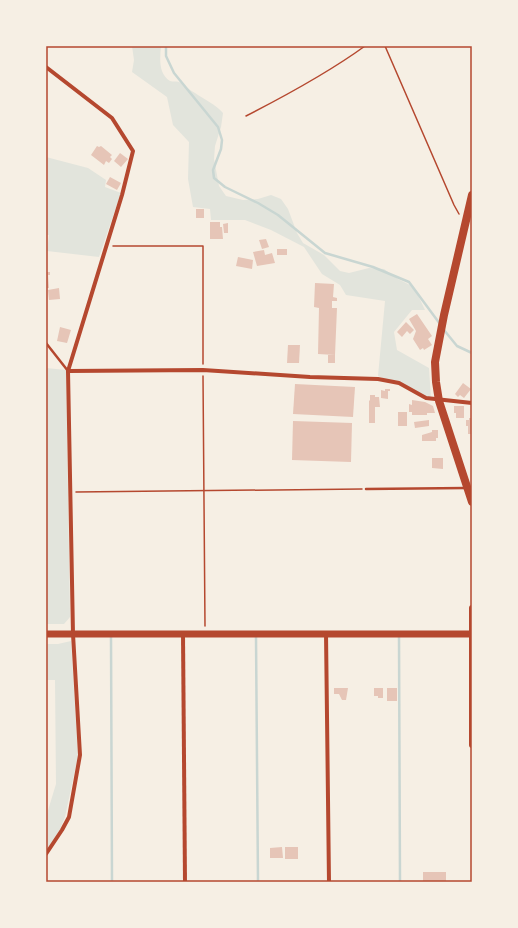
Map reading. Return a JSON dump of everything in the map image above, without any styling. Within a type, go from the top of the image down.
[{"type":"highway","points":[[472,195],[444,315],[435,362],[439,400],[472,502]]},
{"type":"main road","points":[[46,634],[472,634]]},
{"type":"street","points":[[46,67],[112,118],[133,151],[122,195],[68,371],[73,634],[80,755],[69,817],[46,854]]},
{"type":"street","points":[[68,371],[203,370],[310,377],[378,379],[399,383],[426,398],[472,403]]},
{"type":"street","points":[[472,608],[472,745]]},
{"type":"street","points":[[326,633],[329,882]]},
{"type":"street","points":[[183,634],[184,882]]},
{"type":"lane","points":[[46,344],[68,371]]},
{"type":"lane","points":[[366,489],[467,488]]},
{"type":"path","points":[[246,116],[302,87],[365,46]]},
{"type":"path","points":[[385,46],[451,198],[466,224]]},
{"type":"path","points":[[106,246],[203,246],[205,634]]},
{"type":"path","points":[[71,492],[366,489]]},
{"type":"shaded area","points":[[132,46],[161,46],[161,65],[163,74],[166,78],[170,81],[181,83],[223,113],[221,127],[215,146],[214,159],[219,186],[226,196],[243,200],[258,199],[271,195],[281,199],[288,209],[297,233],[303,243],[324,255],[340,271],[349,273],[369,268],[384,269],[398,279],[414,287],[425,310],[412,310],[394,332],[397,350],[429,368],[431,399],[398,381],[385,379],[378,376],[385,301],[346,295],[340,285],[322,274],[304,247],[271,230],[245,220],[211,220],[210,209],[193,207],[188,179],[189,142],[173,125],[167,97],[132,72],[134,60]]},
{"type":"shaded area","points":[[46,157],[88,168],[106,180],[105,187],[121,193],[99,257],[47,251],[49,235],[46,235]]},
{"type":"shaded area","points":[[46,368],[66,370],[70,617],[64,624],[46,624]]},
{"type":"shaded area","points":[[71,641],[78,756],[65,817],[60,829],[46,851],[46,817],[56,784],[55,680],[46,680],[46,644],[58,644]]},
{"type":"building","points":[[97,146],[101,146],[112,155],[110,157],[112,159],[109,163],[106,161],[104,165],[91,155]]},
{"type":"building","points":[[120,153],[128,159],[121,167],[114,161]]},
{"type":"building","points":[[110,177],[121,183],[117,190],[106,184]]},
{"type":"building","points":[[196,209],[204,209],[204,218],[196,218]]},
{"type":"building","points":[[210,222],[220,222],[223,239],[210,239]]},
{"type":"building","points":[[228,223],[228,233],[224,233],[223,224]]},
{"type":"building","points":[[266,239],[269,247],[262,249],[259,240]]},
{"type":"building","points":[[277,249],[287,249],[287,255],[277,255]]},
{"type":"building","points":[[264,250],[265,255],[272,253],[275,263],[257,266],[253,252]]},
{"type":"building","points":[[238,257],[253,260],[252,269],[236,266]]},
{"type":"building","points":[[46,272],[50,272],[50,275],[48,275],[49,288],[46,288]]},
{"type":"building","points":[[315,283],[334,284],[333,297],[337,298],[337,301],[332,301],[332,308],[337,308],[335,355],[318,354],[319,308],[314,307]]},
{"type":"building","points":[[59,288],[60,299],[49,300],[48,290]]},
{"type":"building","points":[[417,314],[432,336],[428,339],[432,345],[424,350],[423,348],[420,350],[413,339],[416,331],[409,319]]},
{"type":"building","points":[[406,322],[414,330],[410,334],[407,331],[402,337],[397,332]]},
{"type":"building","points":[[60,327],[71,330],[67,343],[57,341]]},
{"type":"building","points":[[288,345],[300,345],[299,363],[287,363]]},
{"type":"building","points":[[328,355],[335,355],[335,363],[328,363]]},
{"type":"building","points":[[463,383],[471,389],[464,398],[460,395],[458,397],[455,394]]},
{"type":"building","points":[[295,384],[355,387],[353,417],[293,414]]},
{"type":"building","points":[[385,389],[390,389],[390,391],[388,391],[388,399],[381,398],[381,390],[385,391]]},
{"type":"building","points":[[370,395],[379,397],[380,407],[375,407],[375,423],[369,423]]},
{"type":"building","points":[[412,400],[425,402],[433,406],[435,413],[427,413],[427,415],[412,415],[412,412],[409,412],[409,404],[412,405]]},
{"type":"building","points":[[454,406],[464,406],[464,418],[456,418]]},
{"type":"building","points":[[398,412],[407,412],[407,426],[398,426]]},
{"type":"building","points":[[469,418],[472,418],[472,434],[468,434],[468,426],[466,426],[466,420],[469,420]]},
{"type":"building","points":[[429,420],[429,426],[415,428],[414,422]]},
{"type":"building","points":[[293,421],[352,423],[351,462],[292,460]]},
{"type":"building","points":[[432,430],[438,430],[438,438],[436,438],[436,441],[422,441],[422,435],[432,432]]},
{"type":"building","points":[[432,458],[443,458],[443,469],[432,468]]},
{"type":"building","points":[[334,688],[348,688],[346,700],[342,700],[339,694],[334,694]]},
{"type":"building","points":[[374,688],[383,688],[383,698],[374,696]]},
{"type":"building","points":[[387,688],[397,688],[397,701],[387,701]]},
{"type":"building","points":[[282,847],[283,858],[270,858],[270,848]]},
{"type":"building","points":[[285,847],[298,847],[298,859],[285,859]]},
{"type":"building","points":[[423,872],[446,872],[446,882],[423,882]]},
{"type":"waterway","points":[[166,46],[166,56],[174,73],[218,127],[222,140],[221,149],[213,170],[214,178],[225,187],[258,203],[278,215],[325,253],[373,267],[409,282],[440,324]]},
{"type":"waterway","points":[[444,330],[457,346],[472,353]]},
{"type":"waterway","points":[[111,637],[112,882]]},
{"type":"waterway","points":[[256,637],[258,882]]},
{"type":"waterway","points":[[399,637],[400,882]]}]
